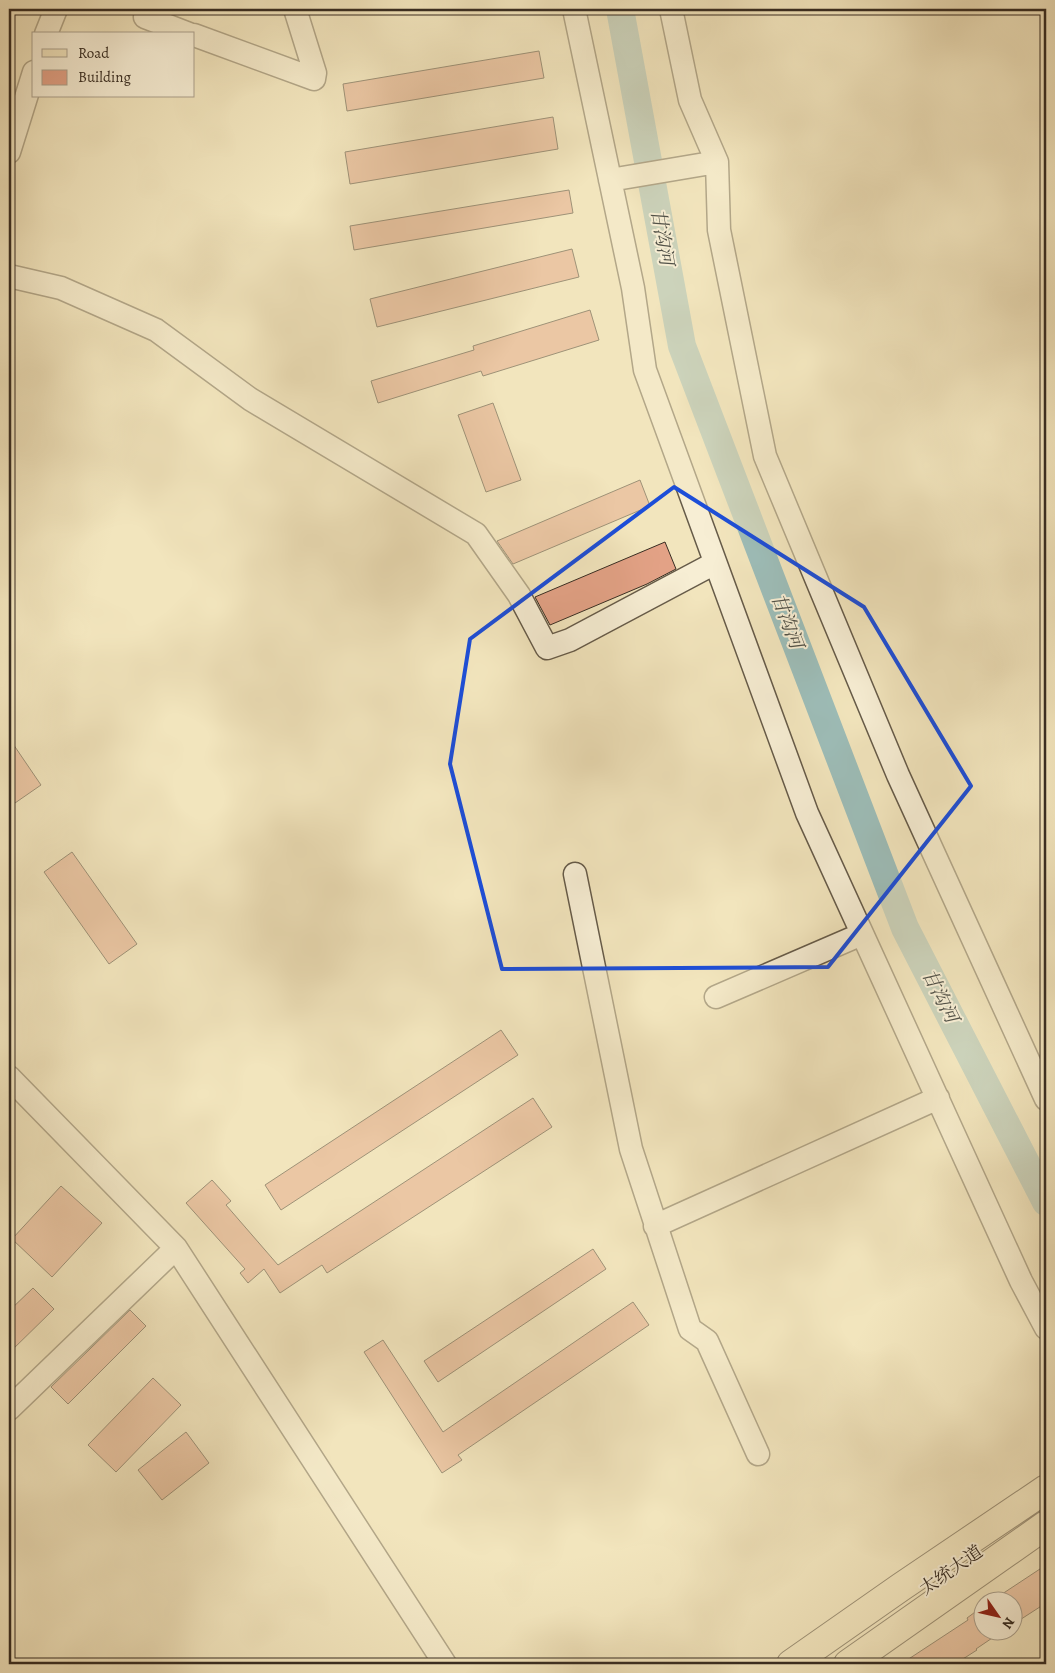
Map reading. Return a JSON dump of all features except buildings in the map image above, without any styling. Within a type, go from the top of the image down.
[{"type":"main road","points":[[791,1664],[1046,1489]]},
{"type":"main road","name":"太统大道","points":[[861,1655],[1046,1503]]},
{"type":"main road","name":"太统大道","points":[[861,1655],[1046,1525]]},
{"type":"main road","points":[[816,1664],[861,1655],[1046,1542]]},
{"type":"street","points":[[47,32],[56,9]]},
{"type":"street","points":[[195,35],[314,79],[315,74],[295,9]]},
{"type":"street","points":[[574,9],[621,178],[633,288],[645,370],[807,813],[1021,1281],[1046,1328]]},
{"type":"street","points":[[671,9],[690,100],[718,162],[719,230],[765,456],[898,775],[1046,1099]]},
{"type":"street","points":[[145,18],[184,32]]},
{"type":"street","points":[[9,152],[32,78]]},
{"type":"street","points":[[621,178],[718,162]]},
{"type":"street","points":[[9,276],[61,288],[156,330],[250,399],[476,534],[519,595],[548,648],[570,640],[715,563]]},
{"type":"street","points":[[575,874],[630,1149],[690,1329],[707,1341],[758,1454]]},
{"type":"street","points":[[716,997],[862,934]]},
{"type":"street","points":[[9,1077],[176,1248],[445,1664]]},
{"type":"street","points":[[655,1226],[938,1098]]},
{"type":"street","points":[[9,1409],[176,1248]]},
{"type":"highlighted area","points":[[674,487],[864,607],[971,786],[828,967],[502,969],[450,764],[470,639]]},
{"type":"waterway","name":"甘沟河","points":[[620,9],[682,346],[905,928],[1046,1202]]}]
